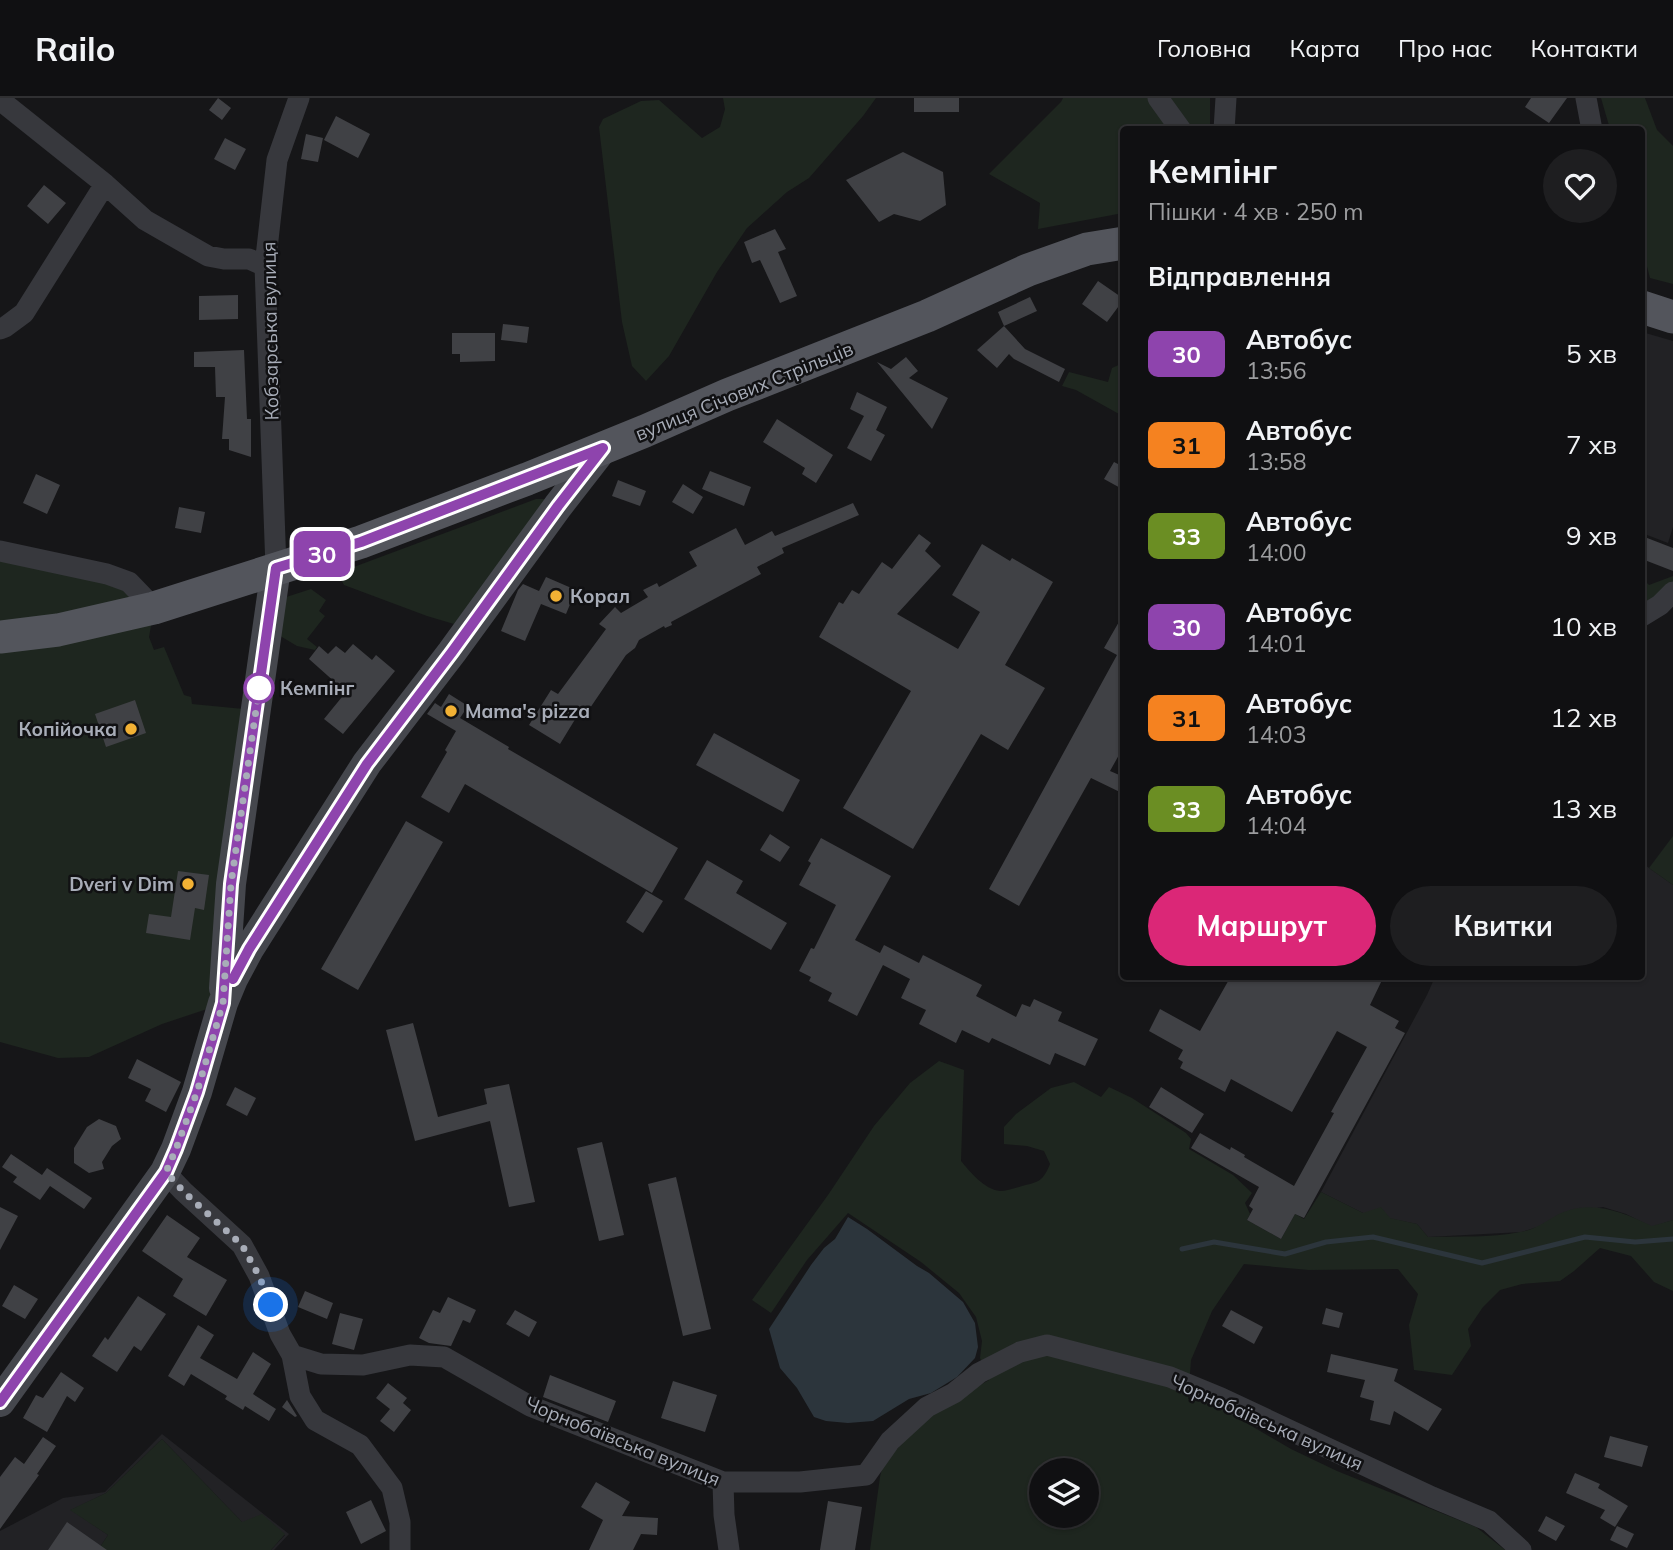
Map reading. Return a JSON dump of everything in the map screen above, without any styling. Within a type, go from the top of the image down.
[{"type":"main road","name":"вулиця Січових Стрільців","points":[[0,637],[58,630],[154,608],[361,542],[527,479],[727,395],[927,316],[1028,270],[1087,249],[1120,244]]},
{"type":"main road","points":[[1645,308],[1673,317]]},
{"type":"main road","points":[[2,1395],[166,1172],[197,1092],[223,1003],[249,949],[367,764],[603,448]]},
{"type":"main road","points":[[527,479],[550,486],[555,491],[558,506]]},
{"type":"main road","points":[[223,1003],[231,884],[276,568]]},
{"type":"street","name":"Кобзарська вулиця","points":[[276,568],[265,265],[277,160],[299,98]]},
{"type":"street","points":[[1158,98],[1178,126]]},
{"type":"street","points":[[1224,126],[1226,98]]},
{"type":"street","points":[[1586,98],[1591,126]]},
{"type":"street","points":[[0,100],[105,184],[145,220],[208,256],[249,259],[265,265]]},
{"type":"street","points":[[0,329],[24,313],[105,184]]},
{"type":"street","points":[[0,551],[107,574],[130,582],[154,608]]},
{"type":"street","points":[[1645,614],[1660,605],[1673,592]]},
{"type":"street","points":[[166,1172],[242,1245],[259,1276],[280,1334],[292,1355],[300,1396],[315,1420],[360,1445],[392,1488],[400,1522],[400,1550]]},
{"type":"street","name":"Чорнобаївська вулиця","points":[[292,1355],[321,1364],[363,1365],[410,1356],[444,1357],[530,1406],[723,1482],[800,1482],[866,1475],[890,1441],[927,1407],[954,1393],[979,1373],[1020,1353],[1047,1345],[1170,1377],[1221,1398],[1489,1521],[1521,1550]]},
{"type":"street","points":[[723,1482],[729,1550]]},
{"type":"shaded area","points":[[723,98],[876,98],[809,178],[787,192],[747,228],[717,272],[669,356],[646,381],[632,366],[622,322],[599,127],[603,119],[641,101],[659,100],[702,138],[720,127],[725,109]]},
{"type":"shaded area","points":[[1063,98],[1210,98],[1210,126],[1120,126],[1120,214],[1038,229],[1040,203],[989,174]]},
{"type":"shaded area","points":[[1601,98],[1645,98],[1657,130],[1673,146],[1673,284],[1650,278],[1645,259],[1645,126],[1609,126]]},
{"type":"shaded area","points":[[1645,333],[1673,341],[1673,527],[1668,543],[1645,534]]},
{"type":"shaded area","points":[[1120,364],[1119,414],[1076,390],[1062,386],[1069,372],[1108,382],[1112,368]]},
{"type":"shaded area","points":[[536,499],[544,499],[548,505],[454,624],[344,585],[339,576],[343,571]]},
{"type":"shaded area","points":[[0,552],[108,575],[154,609],[149,637],[154,650],[164,647],[184,695],[191,697],[192,704],[254,710],[222,1004],[162,1024],[89,1057],[58,1058],[0,1042]]},
{"type":"shaded area","points":[[1673,576],[1673,597],[1645,617],[1645,581],[1649,585]]},
{"type":"shaded area","points":[[311,589],[326,600],[319,611],[325,616],[307,639],[317,647],[315,650],[297,646],[272,631],[277,600]]},
{"type":"shaded area","points":[[1673,836],[1673,885],[1649,868]]},
{"type":"shaded area","points":[[1645,865],[1673,885],[1673,1220],[1652,1227],[1626,1214],[1603,1207],[1560,1214],[1541,1226],[1522,1232],[1428,1237],[1417,1224],[1363,1213],[1321,1192],[1434,980],[1645,980]]},
{"type":"shaded area","points":[[939,1061],[964,1070],[961,1161],[978,1180],[1000,1191],[1036,1182],[1043,1177],[1050,1164],[1044,1151],[1004,1144],[1004,1127],[1016,1114],[1051,1088],[1074,1082],[1101,1097],[1109,1087],[1132,1098],[1186,1133],[1191,1139],[1189,1149],[1233,1175],[1252,1193],[1245,1203],[1250,1214],[1247,1220],[1281,1239],[1295,1214],[1304,1219],[1321,1192],[1363,1213],[1381,1207],[1390,1218],[1417,1224],[1428,1237],[1509,1234],[1536,1227],[1571,1210],[1607,1209],[1652,1226],[1673,1220],[1673,1291],[1654,1282],[1631,1256],[1600,1248],[1560,1281],[1522,1284],[1500,1290],[1483,1307],[1468,1329],[1471,1346],[1452,1375],[1414,1370],[1409,1325],[1418,1294],[1398,1269],[1309,1270],[1244,1264],[1212,1311],[1191,1360],[1188,1399],[1214,1404],[1291,1449],[1337,1471],[1476,1527],[1505,1550],[870,1550],[883,1464],[929,1415],[989,1380],[980,1358],[982,1341],[976,1317],[959,1293],[921,1262],[848,1213],[807,1260],[771,1313],[752,1300],[874,1126],[910,1083]]},
{"type":"shaded area","points":[[848,1217],[929,1273],[963,1302],[975,1323],[978,1347],[975,1358],[957,1377],[931,1393],[909,1399],[873,1421],[848,1423],[814,1417],[797,1388],[780,1368],[769,1329],[811,1265],[835,1239]]},
{"type":"shaded area","points":[[162,1434],[289,1534],[271,1550],[285,1535],[242,1522],[162,1439],[106,1493],[71,1510],[108,1535],[98,1550],[0,1550],[0,1531],[63,1498],[105,1492]]},
{"type":"shaded area","points":[[162,1439],[242,1522],[262,1514],[285,1534],[271,1550],[98,1550],[108,1535],[70,1510],[106,1493]]},
{"type":"building","points":[[218,98],[231,108],[222,120],[209,110]]},
{"type":"building","points":[[914,98],[959,98],[959,112],[914,112]]},
{"type":"building","points":[[1531,98],[1567,98],[1549,123],[1525,107]]},
{"type":"building","points":[[336,116],[370,134],[358,158],[324,140]]},
{"type":"building","points":[[306,134],[323,138],[318,162],[301,159]]},
{"type":"building","points":[[225,138],[246,149],[235,170],[214,159]]},
{"type":"building","points":[[903,152],[943,172],[946,205],[920,221],[894,214],[879,222],[846,180]]},
{"type":"building","points":[[44,185],[66,203],[48,224],[27,206]]},
{"type":"building","points":[[775,229],[786,249],[778,252],[797,296],[780,303],[760,260],[752,263],[744,242]]},
{"type":"building","points":[[1098,281],[1120,296],[1120,304],[1107,322],[1082,304]]},
{"type":"building","points":[[238,295],[238,319],[199,320],[199,296]]},
{"type":"building","points":[[1030,297],[1037,311],[1004,326],[998,312]]},
{"type":"building","points":[[503,324],[529,327],[527,343],[501,340]]},
{"type":"building","points":[[1004,326],[1025,349],[1065,369],[1059,382],[1009,354],[997,368],[977,350]]},
{"type":"building","points":[[452,333],[495,333],[495,361],[460,362],[460,354],[452,354]]},
{"type":"building","points":[[244,350],[247,419],[251,419],[251,457],[229,450],[229,439],[222,439],[225,397],[216,397],[215,367],[194,367],[194,352]]},
{"type":"building","points":[[906,357],[918,371],[909,378],[948,398],[932,429],[877,362],[891,369]]},
{"type":"building","points":[[857,392],[887,407],[876,430],[885,435],[871,461],[847,448],[864,416],[850,409]]},
{"type":"building","points":[[777,419],[833,455],[816,483],[802,474],[805,468],[763,442]]},
{"type":"building","points":[[1114,462],[1120,465],[1120,488],[1104,479]]},
{"type":"building","points":[[710,471],[751,487],[744,506],[702,489]]},
{"type":"building","points":[[36,474],[60,485],[47,514],[23,503]]},
{"type":"building","points":[[618,480],[646,491],[640,506],[612,496]]},
{"type":"building","points":[[683,484],[703,497],[693,514],[672,502]]},
{"type":"building","points":[[853,503],[859,515],[782,548],[784,553],[757,567],[761,574],[671,622],[672,625],[665,628],[664,626],[639,640],[588,711],[582,708],[560,744],[529,725],[551,690],[558,694],[606,629],[599,624],[615,607],[621,613],[648,597],[643,590],[657,583],[659,587],[697,566],[689,552],[736,528],[745,545],[772,531],[775,536]]},
{"type":"building","points":[[179,507],[205,512],[201,533],[175,528]]},
{"type":"building","points":[[919,534],[931,543],[925,551],[941,566],[897,614],[958,649],[980,612],[952,595],[982,544],[1053,582],[1005,665],[1045,688],[1008,750],[981,734],[913,849],[843,808],[911,691],[819,637],[839,602],[843,604],[852,590],[859,594],[882,562],[892,569]]},
{"type":"building","points":[[1645,537],[1673,548],[1673,571],[1645,560]]},
{"type":"building","points":[[546,577],[576,590],[566,614],[541,604],[525,641],[501,631],[523,584],[539,591]]},
{"type":"building","points":[[1120,620],[1120,753],[1110,771],[1120,775],[1120,792],[1091,778],[1019,906],[989,889],[1117,655],[1104,648]]},
{"type":"building","points":[[353,644],[372,660],[376,655],[395,671],[343,734],[324,719],[346,692],[309,659],[319,646],[328,654],[336,646],[345,653]]},
{"type":"building","points":[[449,694],[468,706],[460,718],[678,848],[652,893],[465,784],[449,813],[421,797],[456,731],[427,714],[435,703],[441,707]]},
{"type":"building","points":[[135,700],[146,733],[106,747],[95,714]]},
{"type":"building","points":[[714,733],[800,780],[783,812],[696,765]]},
{"type":"building","points":[[406,821],[443,842],[358,990],[321,969]]},
{"type":"building","points":[[770,834],[790,847],[780,862],[760,850]]},
{"type":"building","points":[[821,838],[891,876],[855,940],[880,953],[884,945],[919,963],[923,955],[982,985],[976,996],[1016,1017],[1022,1004],[1030,1007],[1034,999],[1062,1012],[1058,1021],[1098,1039],[1085,1066],[1055,1053],[1050,1065],[992,1038],[989,1043],[962,1030],[956,1043],[919,1024],[926,1010],[901,998],[910,979],[883,965],[857,1016],[828,1001],[832,993],[809,981],[811,977],[799,971],[811,948],[814,949],[836,905],[799,885]]},
{"type":"building","points":[[707,860],[743,881],[736,893],[787,923],[771,950],[684,899]]},
{"type":"building","points":[[178,871],[209,875],[204,910],[195,908],[190,940],[146,933],[149,914],[171,917]]},
{"type":"building","points":[[646,891],[663,901],[643,933],[626,922]]},
{"type":"building","points":[[1229,980],[1382,980],[1370,1005],[1399,1021],[1395,1028],[1405,1033],[1304,1218],[1295,1214],[1281,1239],[1247,1220],[1253,1209],[1249,1206],[1259,1187],[1191,1148],[1200,1133],[1230,1150],[1231,1147],[1294,1186],[1367,1047],[1337,1031],[1292,1112],[1231,1079],[1225,1092],[1180,1068],[1183,1062],[1178,1059],[1183,1050],[1149,1031],[1160,1009],[1200,1031]]},
{"type":"building","points":[[413,1023],[438,1117],[487,1104],[484,1089],[509,1084],[535,1202],[509,1207],[490,1121],[415,1141],[386,1030]]},
{"type":"building","points":[[137,1059],[181,1082],[166,1112],[145,1101],[151,1089],[128,1078]]},
{"type":"building","points":[[235,1087],[256,1098],[247,1116],[226,1105]]},
{"type":"building","points":[[1161,1087],[1204,1114],[1192,1133],[1149,1107]]},
{"type":"building","points":[[99,1119],[116,1126],[121,1139],[112,1146],[102,1162],[104,1169],[89,1173],[74,1163],[74,1148],[87,1127]]},
{"type":"building","points":[[602,1142],[624,1235],[599,1241],[577,1148]]},
{"type":"building","points":[[11,1154],[42,1175],[47,1168],[92,1198],[84,1209],[50,1186],[40,1200],[13,1182],[17,1177],[2,1167]]},
{"type":"building","points":[[676,1177],[711,1329],[683,1336],[648,1184]]},
{"type":"building","points":[[0,1207],[18,1216],[0,1250]]},
{"type":"building","points":[[167,1215],[200,1238],[187,1257],[227,1280],[206,1316],[173,1296],[183,1279],[142,1251]]},
{"type":"building","points":[[14,1285],[38,1299],[25,1319],[2,1306]]},
{"type":"building","points":[[305,1291],[333,1303],[327,1319],[298,1307]]},
{"type":"building","points":[[138,1296],[166,1314],[141,1351],[134,1346],[117,1372],[92,1356],[105,1337],[108,1340]]},
{"type":"building","points":[[448,1297],[476,1310],[470,1323],[463,1320],[451,1346],[429,1343],[419,1338],[433,1310],[440,1313]]},
{"type":"building","points":[[1326,1308],[1343,1313],[1339,1328],[1322,1324]]},
{"type":"building","points":[[515,1310],[537,1322],[529,1337],[506,1324]]},
{"type":"building","points":[[1231,1310],[1263,1327],[1254,1344],[1222,1326]]},
{"type":"building","points":[[340,1313],[363,1319],[354,1350],[332,1344]]},
{"type":"building","points":[[198,1325],[214,1335],[200,1358],[237,1379],[253,1352],[271,1364],[253,1394],[276,1409],[269,1421],[245,1406],[243,1410],[225,1399],[227,1396],[191,1374],[184,1386],[168,1376]]},
{"type":"building","points":[[1331,1354],[1398,1369],[1394,1381],[1442,1409],[1428,1431],[1394,1411],[1390,1425],[1370,1420],[1374,1401],[1360,1397],[1365,1380],[1327,1372]]},
{"type":"building","points":[[61,1372],[84,1388],[75,1402],[67,1396],[47,1432],[23,1418],[36,1395],[43,1398]]},
{"type":"building","points":[[550,1375],[616,1401],[608,1422],[543,1397]]},
{"type":"building","points":[[673,1381],[717,1395],[705,1432],[661,1418]]},
{"type":"building","points":[[388,1383],[407,1398],[403,1403],[411,1410],[394,1432],[380,1421],[390,1409],[376,1398]]},
{"type":"building","points":[[287,1400],[297,1416],[282,1407]]},
{"type":"building","points":[[1610,1436],[1648,1446],[1642,1467],[1604,1457]]},
{"type":"building","points":[[43,1437],[56,1446],[37,1474],[39,1475],[0,1529],[0,1477],[15,1457],[24,1464]]},
{"type":"building","points":[[1575,1473],[1600,1484],[1598,1488],[1628,1506],[1615,1527],[1600,1518],[1605,1510],[1566,1493]]},
{"type":"building","points":[[596,1482],[630,1502],[622,1516],[658,1518],[657,1535],[641,1534],[633,1550],[589,1550],[603,1520],[581,1507]]},
{"type":"building","points":[[371,1500],[386,1531],[361,1544],[346,1512]]},
{"type":"building","points":[[828,1501],[862,1507],[855,1550],[820,1550]]},
{"type":"building","points":[[1546,1516],[1565,1526],[1556,1541],[1538,1531]]},
{"type":"building","points":[[67,1522],[107,1550],[48,1550]]},
{"type":"building","points":[[1617,1526],[1634,1534],[1627,1548],[1610,1540]]},
{"type":"waterway","points":[[1182,1249],[1214,1242],[1285,1254],[1326,1242],[1373,1237],[1482,1263],[1585,1237],[1635,1242],[1673,1239]]},
{"type":"bus line","name":"30","points":[[0,1402],[166,1172],[197,1092],[223,1003],[231,884],[276,568],[361,542],[603,448],[367,764],[249,949],[233,979]]},
{"type":"place","name":"Корал","points":[[556,596]]},
{"type":"place","name":"Кемпінг","points":[[259,688]]},
{"type":"place","name":"Mama's pizza","points":[[451,711]]},
{"type":"place","name":"Копійочка","points":[[131,729]]},
{"type":"place","name":"Dveri v Dim","points":[[188,884]]},
{"type":"route","points":[[259,688],[260,682],[231,884],[223,1003],[197,1092],[166,1172],[242,1245],[271,1305]]}]
